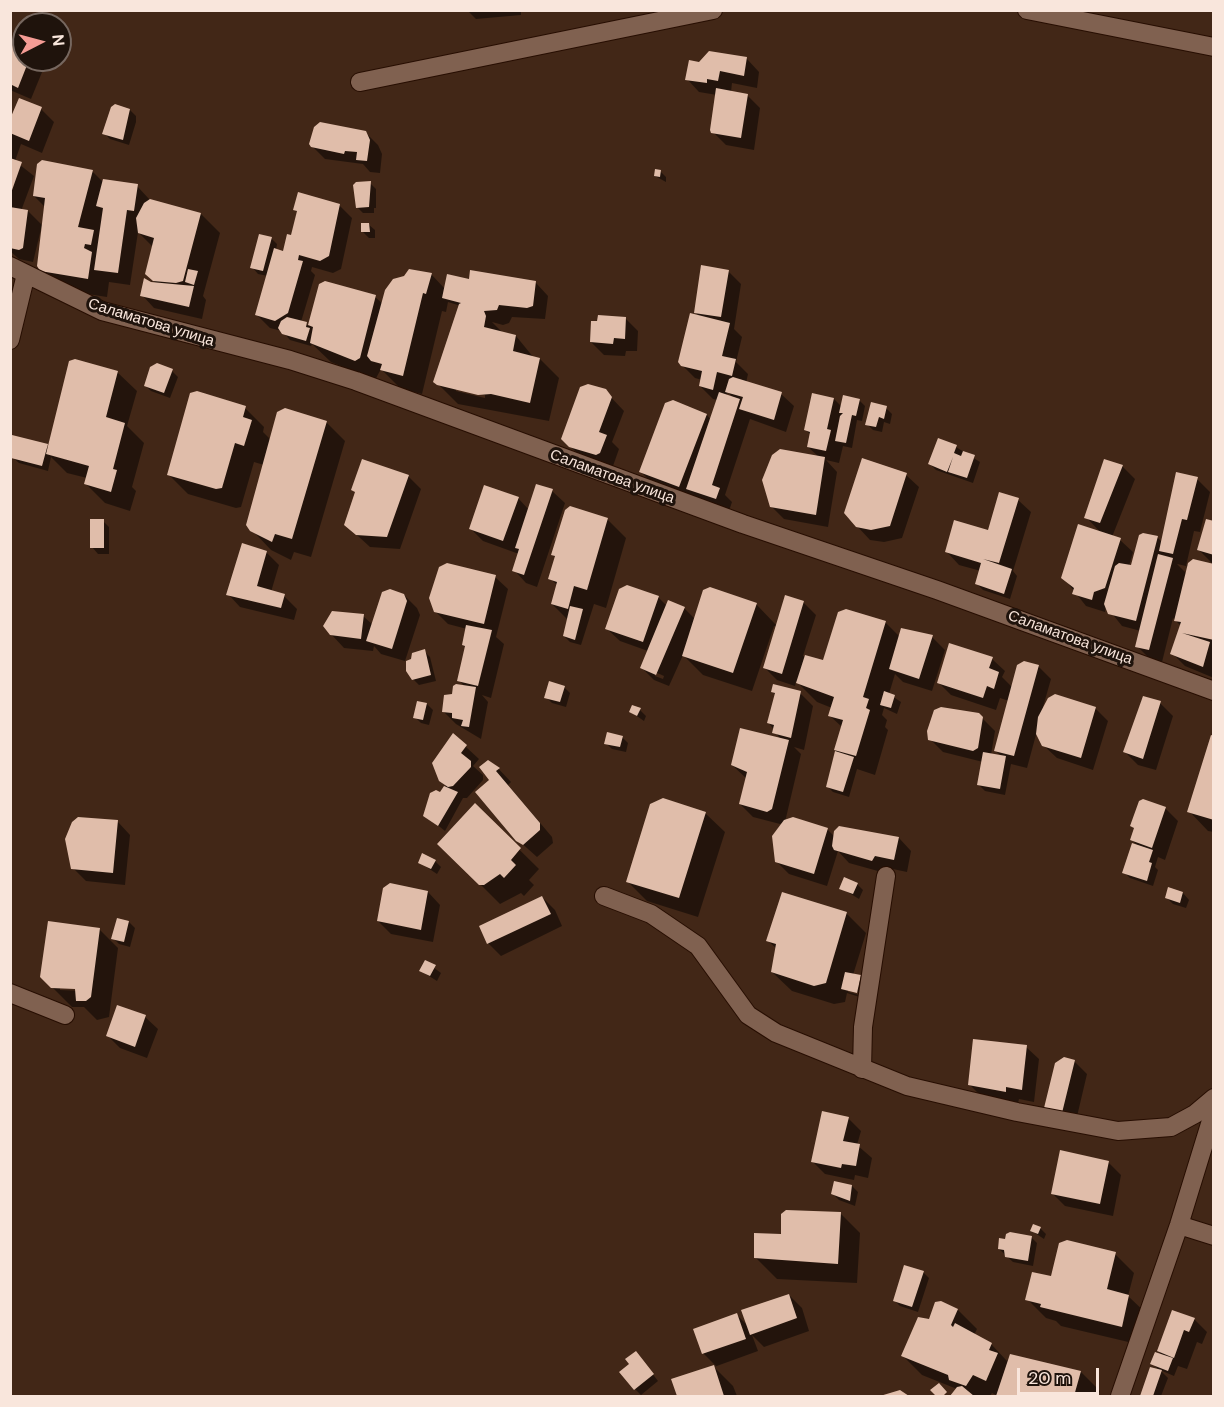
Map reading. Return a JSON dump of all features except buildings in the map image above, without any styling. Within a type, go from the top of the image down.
[{"type":"street","points":[[360,82],[713,10]]},
{"type":"street","points":[[1027,10],[1214,47]]},
{"type":"street","points":[[10,340],[18,270]]},
{"type":"street","name":"Саламатова улица","points":[[18,270],[102,311],[290,360],[356,381],[698,508],[947,594],[1214,691]]},
{"type":"street","points":[[862,1070],[863,1027],[886,876]]},
{"type":"street","points":[[604,896],[651,914],[698,946],[748,1015],[776,1033],[862,1070],[907,1086],[1017,1112],[1118,1131],[1171,1127],[1195,1114],[1214,1098]]},
{"type":"street","points":[[10,993],[64,1015]]},
{"type":"street","points":[[1120,1396],[1179,1225],[1214,1111]]},
{"type":"street","points":[[1179,1225],[1214,1236]]}]
